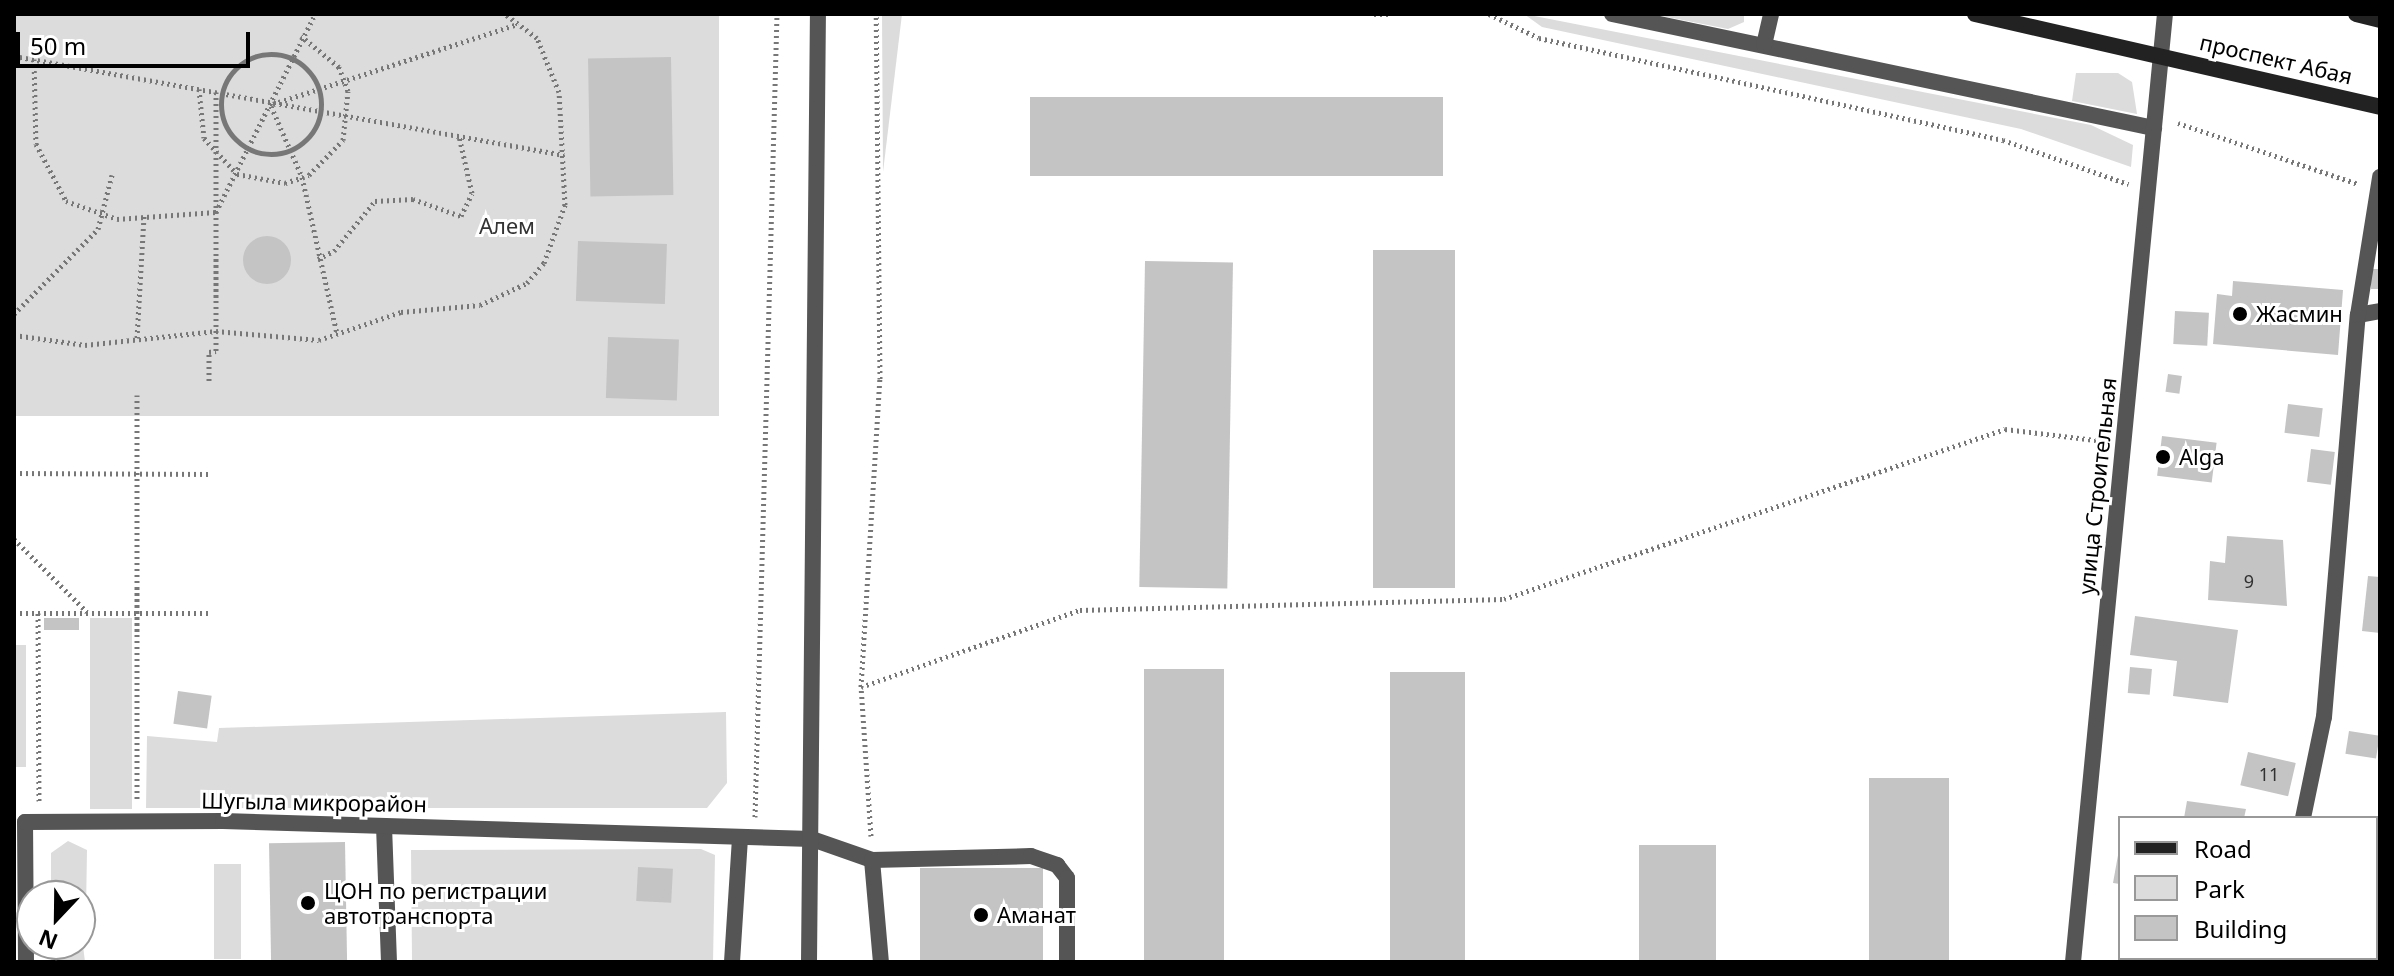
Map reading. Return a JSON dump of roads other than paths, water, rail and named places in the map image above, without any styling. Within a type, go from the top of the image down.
[{"type":"main road","name":"проспект Абая","points":[[1975,14],[2380,107]]},
{"type":"main road","points":[[2356,14],[2380,20]]},
{"type":"street","points":[[809,962],[818,14]]},
{"type":"street","points":[[1612,14],[2154,122]]},
{"type":"street","points":[[1764,45],[1771,14]]},
{"type":"street","name":"улица Строительная","points":[[2073,962],[2165,14]]},
{"type":"street","points":[[2303,816],[2324,717],[2358,315],[2379,184]]},
{"type":"street","points":[[2358,315],[2380,311]]},
{"type":"street","name":"Шугыла микрорайон","points":[[26,962],[25,822],[384,826],[812,839],[872,860]]},
{"type":"street","points":[[384,826],[389,962]]},
{"type":"street","points":[[732,962],[747,837]]},
{"type":"street","points":[[881,962],[872,860],[1031,856],[1057,865],[1067,878],[1067,962]]},
{"type":"place","name":"Жасмин","points":[[2240,314]]},
{"type":"place","name":"Alga","points":[[2163,457]]},
{"type":"place","name":"ЦОН по регистрации автотранспорта","points":[[308,903]]},
{"type":"place","name":"Аманат","points":[[981,915]]},
{"type":"park label","name":"Алем","points":[[507,226]]}]
